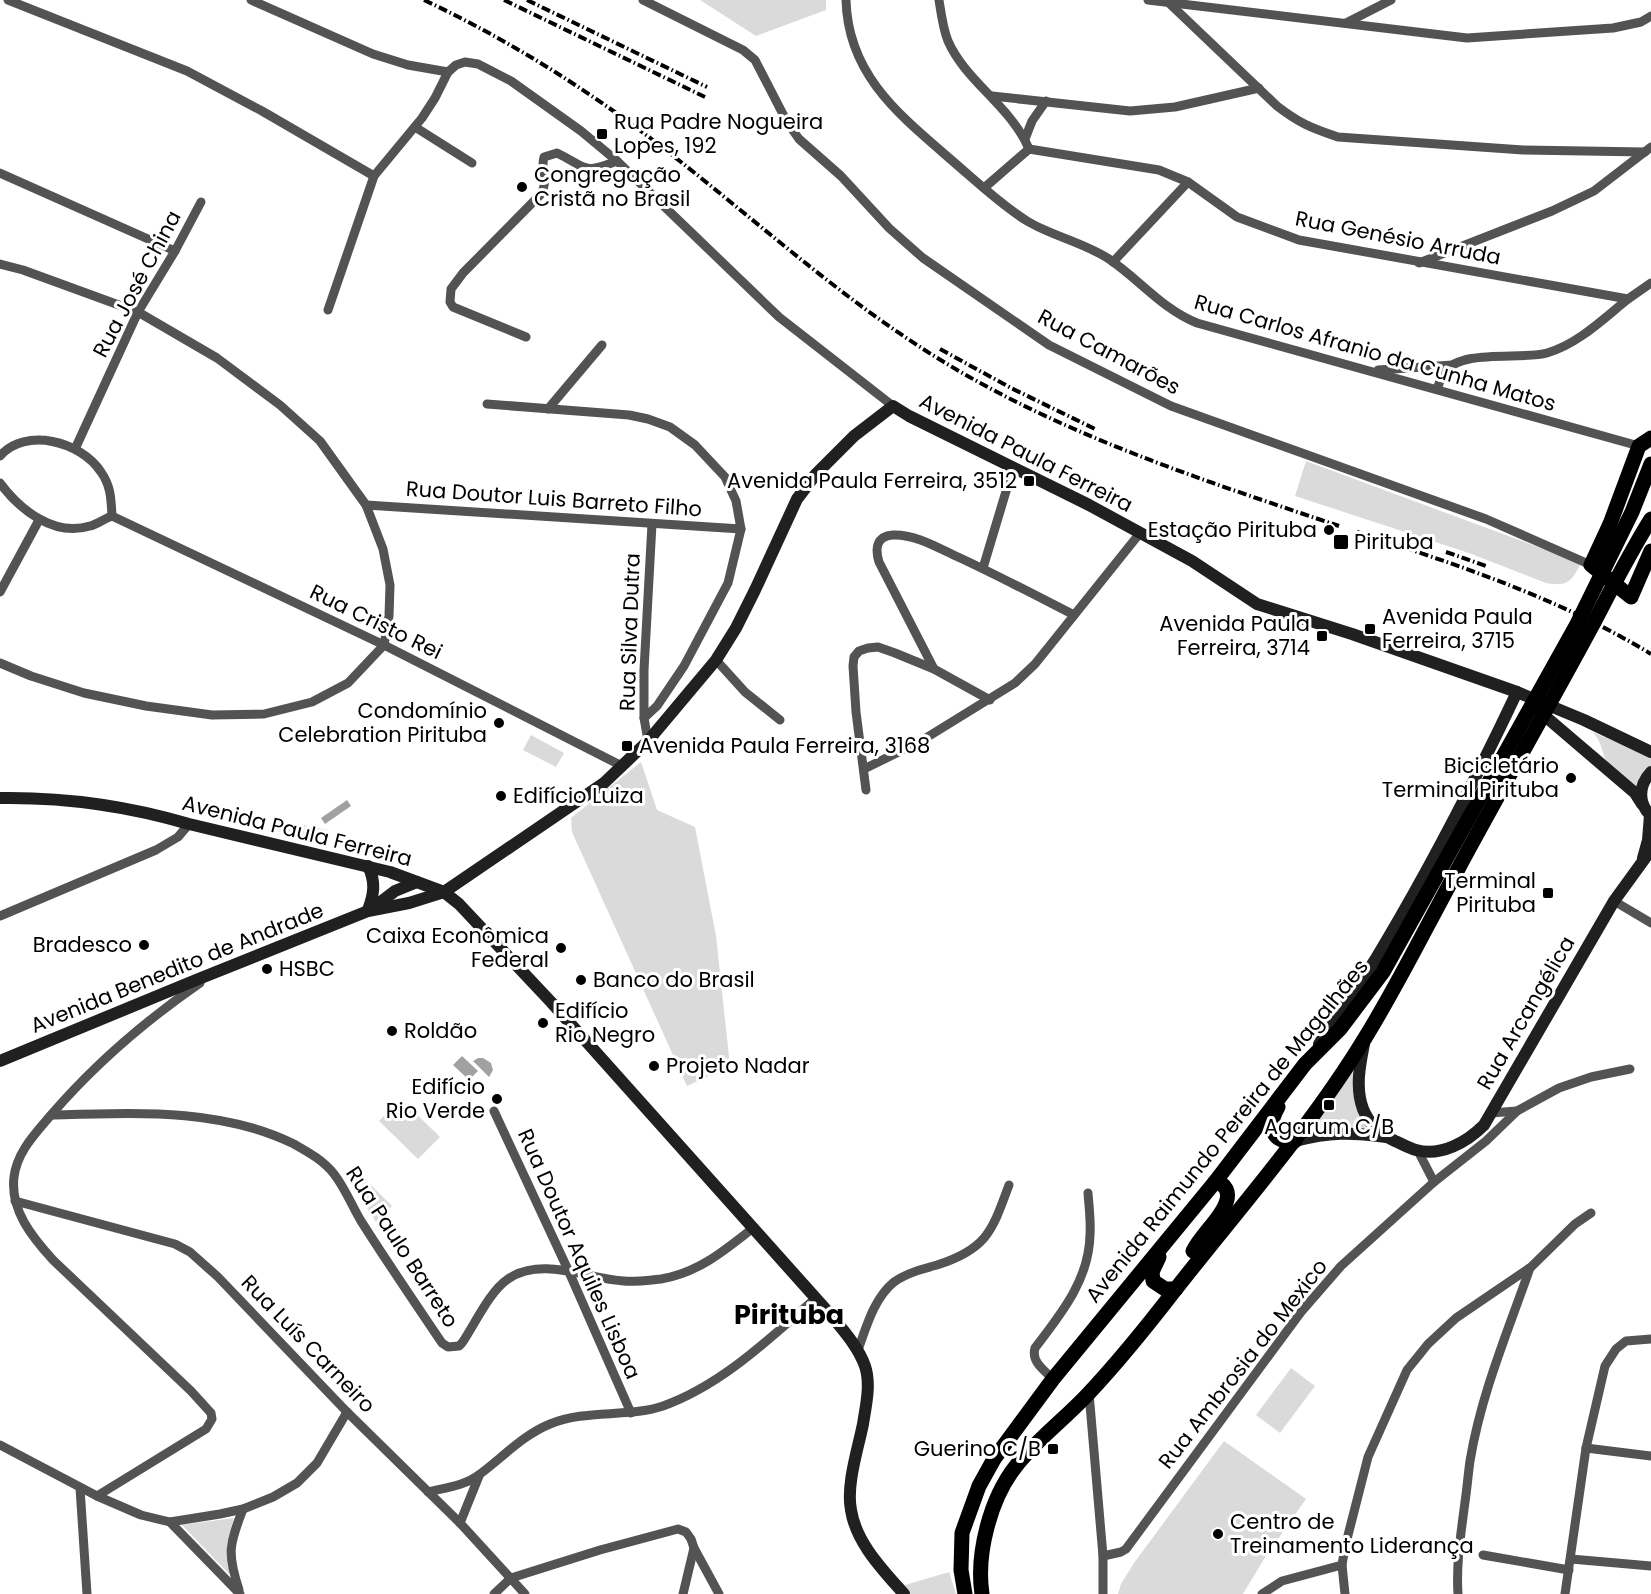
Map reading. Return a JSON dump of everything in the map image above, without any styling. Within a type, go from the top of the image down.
[{"type":"main road","name":"Avenida Paula Ferreira","points":[[0,798],[84,802],[158,815],[368,866],[444,892],[604,783],[648,741],[716,660],[736,628],[797,499],[816,474],[854,436],[893,406],[1192,561],[1257,604],[1352,634],[1517,693],[1584,720],[1651,752]]},
{"type":"main road","points":[[1645,442],[1591,565],[1631,597],[1651,551]]},
{"type":"main road","points":[[1645,442],[1649,467]]},
{"type":"main road","name":"Avenida Raimundo Pereira de Magalhães","points":[[982,1594],[981,1553],[990,1519],[1014,1468],[1089,1393],[1176,1289],[1270,1169],[1295,1142],[1365,1039],[1417,930],[1576,626],[1632,512],[1645,491],[1649,467]]},
{"type":"main road","points":[[1417,930],[1651,519]]},
{"type":"main road","points":[[1305,1064],[1374,960],[1413,894],[1517,693],[1635,793],[1650,816]]},
{"type":"main road","points":[[1642,804],[1644,780],[1651,772]]},
{"type":"main road","name":"Rua Arcangélica","points":[[1418,1151],[1440,1150],[1470,1139],[1484,1125],[1614,901],[1647,855],[1650,816]]},
{"type":"main road","points":[[368,866],[372,873],[374,890],[368,911]]},
{"type":"main road","name":"Avenida Benedito de Andrade","points":[[368,911],[395,891],[417,882]]},
{"type":"main road","points":[[444,892],[459,904],[551,1002],[816,1298],[858,1350],[865,1365],[868,1382],[867,1404],[850,1491],[851,1510],[856,1529],[866,1546],[881,1568],[904,1594]]},
{"type":"main road","name":"Avenida Benedito de Andrade","points":[[0,1061],[368,911],[409,903],[444,892]]},
{"type":"main road","name":"Avenida Raimundo Pereira de Magalhães","points":[[965,1594],[960,1550],[962,1533],[979,1486],[994,1459],[1053,1379],[1215,1182],[1305,1064],[1358,1007],[1417,930]]},
{"type":"main road","points":[[1365,1039],[1359,1078],[1362,1106],[1373,1126],[1389,1138],[1418,1151]]},
{"type":"main road","points":[[1290,1083],[1274,1115],[1272,1126],[1276,1137],[1284,1142],[1339,1133],[1389,1138]]},
{"type":"main road","points":[[1193,1266],[1194,1248],[1226,1204],[1228,1194],[1226,1187],[1221,1182],[1215,1182]]},
{"type":"main road","points":[[1174,1232],[1155,1264],[1151,1276],[1160,1287],[1176,1289]]},
{"type":"street","points":[[8,0],[187,71],[262,111],[374,176]]},
{"type":"street","points":[[251,0],[373,54],[408,65],[448,72]]},
{"type":"street","name":"Rua Camarões","points":[[642,0],[743,50],[755,60],[787,122],[799,139],[841,176],[889,228],[923,258],[1049,345],[1171,406],[1486,519],[1591,565]]},
{"type":"street","name":"Rua Carlos Afranio da Cunha Matos","points":[[846,0],[850,34],[858,58],[872,83],[892,106],[984,188],[1027,221],[1108,258],[1181,317],[1437,389],[1645,442]]},
{"type":"street","points":[[939,0],[948,41],[964,66],[1012,119],[1029,149],[984,188]]},
{"type":"street","points":[[1148,0],[1467,38],[1613,28],[1641,22],[1651,16]]},
{"type":"street","points":[[1346,23],[1391,0]]},
{"type":"street","points":[[1169,3],[1297,121],[1338,136],[1524,150],[1648,149]]},
{"type":"street","points":[[328,310],[374,176],[415,127],[435,98],[448,72],[456,65],[465,62],[478,64],[511,81],[581,131],[617,161],[779,317],[893,406]]},
{"type":"street","points":[[992,96],[1130,111],[1175,107],[1259,88]]},
{"type":"street","points":[[1025,139],[1032,121],[1046,101]]},
{"type":"street","points":[[415,127],[472,163]]},
{"type":"street","name":"Rua Genésio Arruda","points":[[1029,149],[1159,170],[1188,182],[1237,217],[1299,240],[1628,299]]},
{"type":"street","points":[[1419,263],[1552,211],[1594,191],[1648,149]]},
{"type":"street","points":[[526,337],[453,307],[450,302],[451,289],[463,273],[541,194],[546,182],[542,165],[544,156],[557,153],[582,168],[592,170],[617,161]]},
{"type":"street","points":[[0,174],[175,251]]},
{"type":"street","points":[[1113,262],[1188,182]]},
{"type":"street","name":"Rua José China","points":[[75,449],[138,312],[201,202]]},
{"type":"street","points":[[0,264],[33,273],[138,312],[217,358],[280,405],[320,441],[366,506],[383,549],[390,585],[389,616],[384,645],[348,683],[312,702],[264,714],[212,715],[146,706],[84,693],[0,663]]},
{"type":"street","points":[[1437,389],[1445,371],[1473,357],[1547,353],[1577,340],[1651,283]]},
{"type":"street","points":[[548,409],[602,345]]},
{"type":"street","points":[[1369,370],[1453,365]]},
{"type":"street","points":[[487,404],[629,415],[648,419],[670,427],[695,446],[725,477],[736,501],[741,529],[728,583],[684,666],[657,706],[644,718]]},
{"type":"street","points":[[0,456],[6,448],[23,441],[45,440],[75,449],[100,470],[110,489],[111,516],[89,526],[69,528],[39,520],[11,499],[0,483]]},
{"type":"street","points":[[983,568],[1013,468]]},
{"type":"street","name":"Rua Doutor Luis Barreto Filho","points":[[366,506],[741,529]]},
{"type":"street","name":"Rua Cristo Rei","points":[[111,516],[384,645],[622,766]]},
{"type":"street","points":[[0,592],[39,520]]},
{"type":"street","name":"Rua Silva Dutra","points":[[648,741],[644,718],[644,670],[652,524]]},
{"type":"street","points":[[864,769],[921,741],[1015,683],[1035,664],[1140,533]]},
{"type":"street","points":[[934,669],[879,562],[876,552],[879,541],[893,535],[923,540],[1074,615]]},
{"type":"street","points":[[866,790],[856,712],[854,657],[859,651],[878,647],[934,669],[990,700]]},
{"type":"street","points":[[716,660],[746,692],[780,720]]},
{"type":"street","points":[[0,916],[156,849],[178,837],[189,824]]},
{"type":"street","points":[[1614,901],[1651,923]]},
{"type":"street","points":[[97,1496],[206,1429],[211,1424],[211,1413],[117,1320],[52,1260],[25,1227],[15,1201],[13,1179],[16,1163],[27,1144],[51,1115],[111,1052],[166,1006],[214,973]]},
{"type":"street","name":"Rua Ambrosia do Mexico","points":[[1103,1556],[1126,1549],[1301,1312],[1341,1266],[1434,1182],[1486,1141],[1517,1111],[1559,1088],[1591,1077],[1630,1069]]},
{"type":"street","name":"Rua Doutor Aquiles Lisboa","points":[[494,1111],[631,1413]]},
{"type":"street","points":[[1491,1113],[1517,1111]]},
{"type":"street","name":"Rua Paulo Barreto","points":[[51,1115],[166,1114],[221,1119],[276,1136],[304,1150],[322,1161],[334,1174],[367,1230],[442,1343],[448,1347],[459,1346],[462,1343],[493,1294],[506,1280],[521,1271],[539,1268],[625,1281],[662,1279],[689,1272],[713,1259],[753,1228]]},
{"type":"street","points":[[1418,1151],[1434,1182]]},
{"type":"street","points":[[858,1350],[880,1298],[894,1283],[914,1271],[965,1254],[982,1242],[994,1224],[1008,1185]]},
{"type":"street","points":[[1053,1379],[1036,1362],[1034,1353],[1035,1348],[1078,1287],[1087,1259],[1090,1236],[1088,1193]]},
{"type":"street","name":"Rua Luís Carneiro","points":[[15,1201],[175,1244],[190,1252],[218,1277],[347,1412],[460,1523],[525,1594]]},
{"type":"street","points":[[1345,1594],[1342,1565],[1345,1546],[1368,1457],[1407,1370],[1428,1344],[1456,1318],[1531,1267],[1575,1224],[1591,1213]]},
{"type":"street","points":[[1458,1594],[1460,1535],[1470,1460],[1501,1345],[1531,1267]]},
{"type":"street","points":[[428,1492],[479,1476],[517,1444],[550,1424],[565,1419],[631,1413],[663,1406],[702,1388],[753,1353],[816,1298]]},
{"type":"street","points":[[1565,1594],[1586,1448],[1605,1366],[1616,1350],[1626,1341],[1651,1339]]},
{"type":"street","points":[[1089,1393],[1103,1556],[1103,1594]]},
{"type":"street","points":[[0,1445],[97,1496],[141,1515],[170,1522],[243,1509],[273,1497],[297,1483],[317,1463],[347,1412]]},
{"type":"street","points":[[1586,1448],[1651,1456]]},
{"type":"street","points":[[460,1523],[479,1476]]},
{"type":"street","points":[[80,1488],[87,1594]]},
{"type":"street","points":[[240,1594],[231,1565],[230,1551],[232,1537],[243,1509]]},
{"type":"street","points":[[170,1522],[240,1594]]},
{"type":"street","points":[[494,1594],[511,1578],[678,1529],[686,1532],[691,1539],[719,1594]]},
{"type":"street","points":[[683,1594],[694,1548]]},
{"type":"street","points":[[1483,1556],[1569,1570]]},
{"type":"street","points":[[1571,1558],[1651,1566]]},
{"type":"street","points":[[1262,1594],[1282,1581],[1342,1565]]},
{"type":"shaded area","points":[[700,0],[826,0],[826,10],[756,36]]},
{"type":"shaded area","points":[[1306,461],[1581,563],[1568,581],[1559,584],[1546,583],[1469,553],[1295,496]]},
{"type":"shaded area","points":[[1592,732],[1651,756],[1651,769],[1634,791],[1607,762],[1598,739]]},
{"type":"shaded area","points":[[531,735],[564,753],[556,767],[523,750]]},
{"type":"shaded area","points":[[641,762],[657,810],[695,827],[716,936],[730,1066],[687,1086],[572,832],[571,818]]},
{"type":"shaded area","points":[[347,800],[351,806],[325,824],[321,818]]},
{"type":"shaded area","points":[[289,822],[327,830],[316,838],[278,831]]},
{"type":"shaded area","points":[[462,1056],[478,1071],[469,1080],[453,1065]]},
{"type":"shaded area","points":[[1357,1057],[1354,1071],[1375,1133],[1304,1135]]},
{"type":"shaded area","points":[[478,1058],[491,1063],[493,1070],[489,1077],[473,1061]]},
{"type":"shaded area","points":[[401,1099],[440,1137],[418,1159],[379,1121]]},
{"type":"shaded area","points":[[356,1181],[362,1183],[365,1181],[370,1184],[392,1206],[376,1222],[352,1184]]},
{"type":"shaded area","points":[[1291,1368],[1315,1386],[1280,1433],[1256,1415]]},
{"type":"shaded area","name":"Centro de Treinamento Liderança","points":[[1224,1441],[1306,1499],[1264,1559],[1243,1594],[1118,1594],[1121,1584],[1134,1563]]},
{"type":"shaded area","points":[[234,1518],[227,1547],[232,1577],[182,1525]]},
{"type":"shaded area","points":[[949,1572],[956,1594],[909,1594],[905,1585]]},
{"type":"railway","points":[[424,0],[504,41],[556,72],[606,106],[666,151],[843,293],[917,345],[966,375],[1069,427],[1122,449],[1339,526]]},
{"type":"railway","points":[[504,0],[705,97]]},
{"type":"railway","points":[[527,0],[707,87]]},
{"type":"railway","points":[[940,349],[1011,388],[1095,429]]},
{"type":"railway","points":[[1357,532],[1470,570],[1544,599],[1651,654]]},
{"type":"railway","points":[[1446,552],[1486,566]]},
{"type":"place","name":"Rua Padre Nogueira Lopes, 192","points":[[602,134]]},
{"type":"place","name":"Congregação Cristã no Brasil","points":[[522,187]]},
{"type":"place","name":"Avenida Paula Ferreira, 3512","points":[[1029,481]]},
{"type":"place","name":"Estação Pirituba","points":[[1329,530]]},
{"type":"place","name":"Pirituba","points":[[1341,542]]},
{"type":"place","name":"Avenida Paula Ferreira, 3715","points":[[1370,629]]},
{"type":"place","name":"Avenida Paula Ferreira, 3714","points":[[1322,636]]},
{"type":"place","name":"Condomínio Celebration Pirituba","points":[[499,723]]},
{"type":"place","name":"Avenida Paula Ferreira, 3168","points":[[627,746]]},
{"type":"place","name":"Bicicletário Terminal Pirituba","points":[[1571,778]]},
{"type":"place","name":"Edifício Luiza","points":[[501,796]]},
{"type":"place","name":"Terminal Pirituba","points":[[1548,893]]},
{"type":"place","name":"Bradesco","points":[[144,945]]},
{"type":"place","name":"Caixa Econômica Federal","points":[[561,948]]},
{"type":"place","name":"HSBC","points":[[267,969]]},
{"type":"place","name":"Banco do Brasil","points":[[581,980]]},
{"type":"place","name":"Edifício Rio Negro","points":[[543,1023]]},
{"type":"place","name":"Roldão","points":[[392,1031]]},
{"type":"place","name":"Projeto Nadar","points":[[654,1066]]},
{"type":"place","name":"Edifício Rio Verde","points":[[497,1099]]},
{"type":"place","name":"Agarum C/B","points":[[1329,1105]]},
{"type":"place","name":"Guerino C/B","points":[[1053,1449]]},
{"type":"place","name":"Centro de Treinamento Liderança","points":[[1218,1534]]},
{"type":"district","name":"Pirituba","points":[[789,1315]]}]
